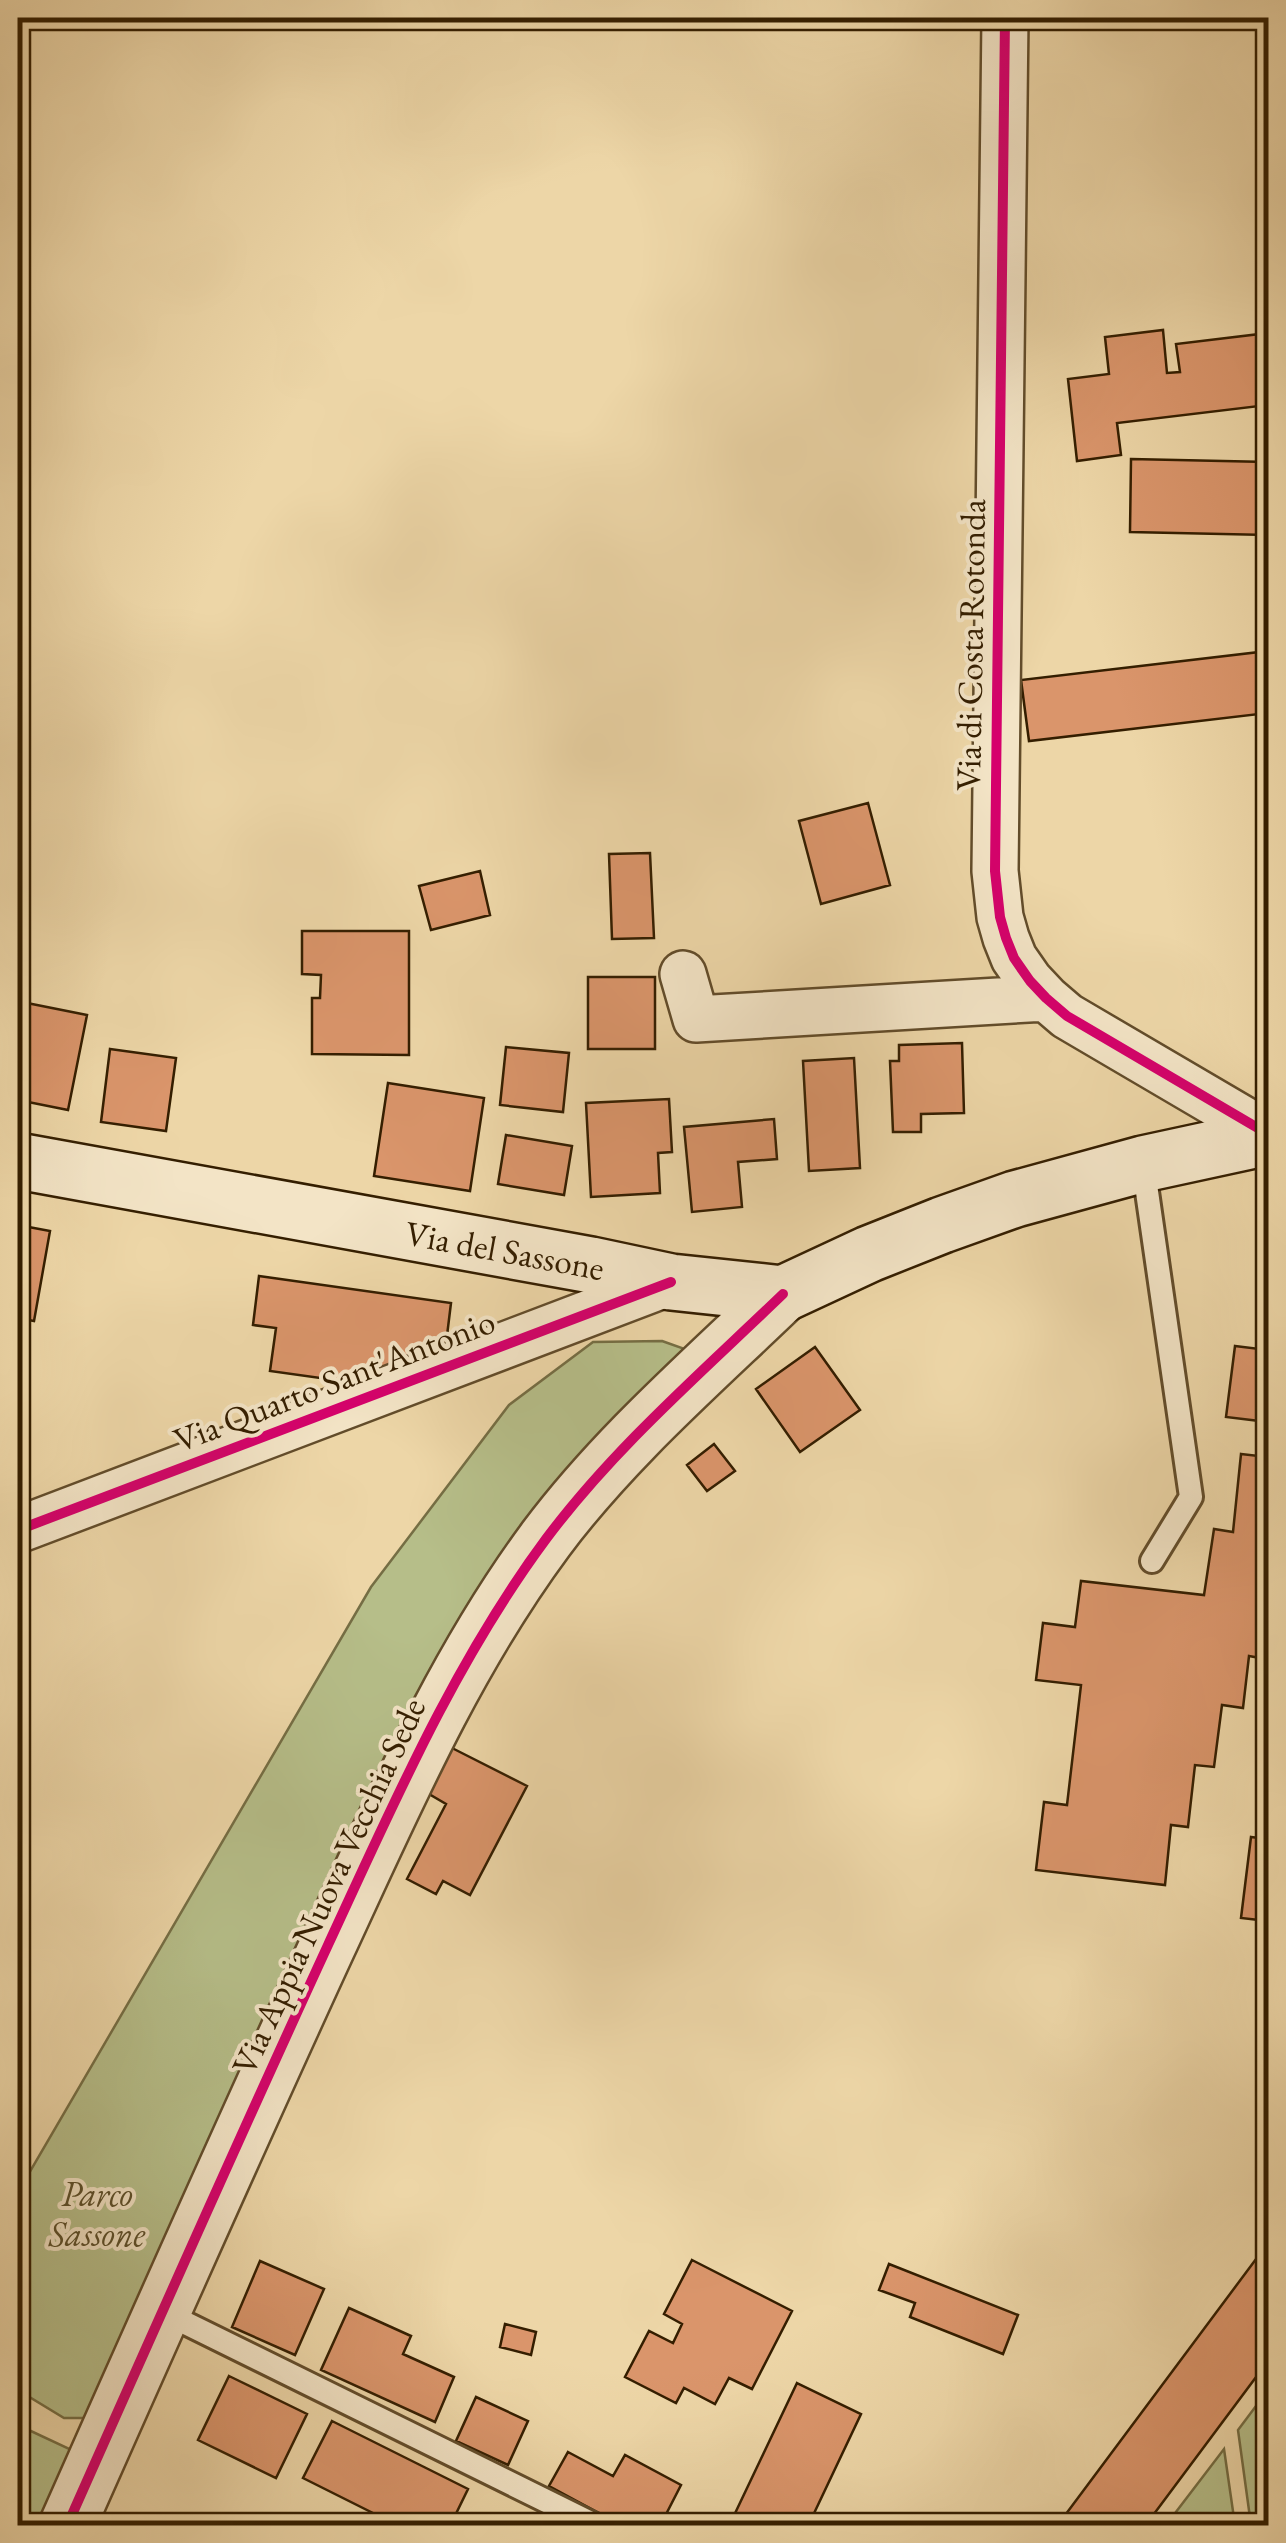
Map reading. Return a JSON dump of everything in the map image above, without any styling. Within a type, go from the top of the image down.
[{"type":"street","name":"Via di Costa Rotonda","points":[[1005,18],[995,870],[1000,917],[1022,970],[1067,1016],[1268,1135]]},
{"type":"street","points":[[683,974],[696,1019],[1046,998]]},
{"type":"street","points":[[783,1294],[942,1224],[1015,1200],[1143,1164],[1268,1135]]},
{"type":"street","name":"Via del Sassone","points":[[18,1160],[670,1282],[783,1294]]},
{"type":"street","name":"Via Quarto Sant'Antonio","points":[[18,1530],[670,1282]]},
{"type":"street","name":"Via Appia Nuova Vecchia Sede","points":[[66,2526],[422,1742],[492,1616],[547,1538],[608,1464],[783,1294]]},
{"type":"lane","points":[[1143,1164],[1191,1497],[1152,1561]]},
{"type":"lane","points":[[161,2311],[597,2526]]},
{"type":"green space","name":"Parco Sassone","points":[[662,1341],[682,1348],[696,1360],[587,1459],[90,2418],[64,2418],[18,2390],[18,2192],[371,1587],[509,1405],[593,1342]]},
{"type":"green space","points":[[1268,2390],[1268,2521],[1265,2525],[1251,2525],[1238,2430]]},
{"type":"green space","points":[[18,2425],[76,2452],[42,2525],[18,2526]]},
{"type":"green space","points":[[1224,2449],[1235,2525],[1166,2525]]},
{"type":"building","points":[[1163,330],[1167,373],[1180,372],[1176,344],[1260,334],[1262,355],[1268,354],[1268,405],[1117,423],[1121,455],[1077,461],[1068,379],[1109,374],[1105,337]]},
{"type":"building","points":[[1131,459],[1268,462],[1268,535],[1130,532]]},
{"type":"building","points":[[1268,651],[1268,713],[1029,741],[1021,680]]},
{"type":"building","points":[[868,803],[890,885],[821,904],[799,821]]},
{"type":"building","points":[[650,853],[654,938],[612,939],[609,854]]},
{"type":"building","points":[[480,871],[490,915],[431,930],[419,886]]},
{"type":"building","points":[[302,931],[409,931],[409,1055],[312,1054],[312,998],[320,998],[321,975],[302,974]]},
{"type":"building","points":[[588,977],[655,977],[655,1049],[588,1049]]},
{"type":"building","points":[[22,1002],[87,1015],[68,1110],[18,1100],[18,1022]]},
{"type":"building","points":[[962,1043],[964,1113],[921,1114],[921,1132],[893,1132],[890,1061],[899,1061],[899,1045]]},
{"type":"building","points":[[506,1047],[569,1053],[563,1112],[500,1105]]},
{"type":"building","points":[[110,1049],[176,1058],[166,1131],[101,1122]]},
{"type":"building","points":[[854,1058],[860,1168],[809,1171],[803,1061]]},
{"type":"building","points":[[388,1083],[484,1098],[470,1191],[374,1176]]},
{"type":"building","points":[[669,1099],[672,1152],[658,1153],[660,1193],[591,1197],[586,1103]]},
{"type":"building","points":[[774,1119],[777,1159],[738,1162],[742,1207],[692,1212],[684,1127]]},
{"type":"building","points":[[506,1135],[572,1146],[564,1195],[498,1184]]},
{"type":"building","points":[[18,1225],[50,1231],[34,1321],[18,1318]]},
{"type":"building","points":[[259,1276],[451,1303],[445,1352],[419,1349],[356,1383],[270,1371],[276,1328],[253,1325]]},
{"type":"building","points":[[1235,1346],[1268,1350],[1268,1422],[1226,1417]]},
{"type":"building","points":[[815,1347],[860,1410],[800,1452],[756,1389]]},
{"type":"building","points":[[714,1444],[735,1471],[707,1491],[687,1465]]},
{"type":"building","points":[[1241,1454],[1268,1457],[1268,1630],[1264,1629],[1260,1658],[1249,1656],[1243,1708],[1222,1705],[1214,1767],[1195,1765],[1188,1827],[1171,1825],[1165,1885],[1036,1870],[1044,1802],[1067,1805],[1081,1685],[1036,1680],[1043,1623],[1075,1627],[1081,1581],[1204,1595],[1214,1529],[1233,1532]]},
{"type":"building","points":[[452,1748],[527,1786],[470,1895],[443,1881],[436,1894],[407,1879],[446,1804],[429,1794]]},
{"type":"building","points":[[1251,1837],[1268,1839],[1268,1921],[1241,1918]]},
{"type":"building","points":[[1268,2243],[1268,2361],[1145,2526],[1057,2526]]},
{"type":"building","points":[[692,2260],[792,2311],[752,2389],[729,2378],[715,2404],[684,2388],[676,2403],[625,2377],[649,2331],[673,2343],[682,2324],[664,2314]]},
{"type":"building","points":[[260,2261],[324,2289],[295,2355],[232,2327]]},
{"type":"building","points":[[889,2264],[1018,2315],[1003,2354],[910,2317],[915,2303],[879,2290]]},
{"type":"building","points":[[349,2308],[411,2336],[403,2354],[454,2377],[435,2422],[321,2370]]},
{"type":"building","points":[[505,2324],[536,2332],[531,2355],[500,2347]]},
{"type":"building","points":[[229,2376],[307,2414],[276,2478],[198,2440]]},
{"type":"building","points":[[797,2383],[861,2414],[808,2526],[729,2526]]},
{"type":"building","points":[[476,2397],[528,2421],[508,2465],[456,2441]]},
{"type":"building","points":[[332,2421],[468,2489],[450,2526],[399,2526],[303,2478]]},
{"type":"building","points":[[568,2452],[613,2476],[625,2455],[681,2485],[660,2526],[623,2526],[549,2486]]},
{"type":"cycle path","points":[[1005,18],[995,871],[1000,917],[1014,958],[1030,981],[1067,1016],[1268,1134]]},
{"type":"cycle path","points":[[18,1530],[671,1282]]},
{"type":"cycle path","points":[[67,2526],[377,1840],[482,1635],[546,1539],[600,1473],[783,1294]]}]
